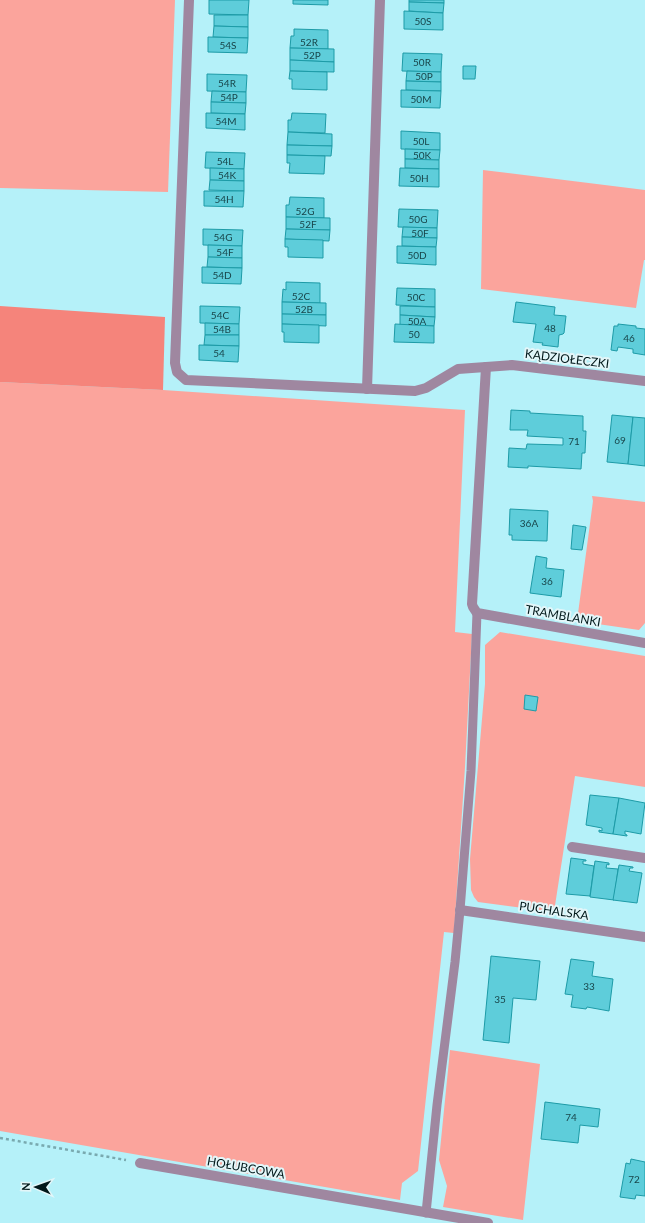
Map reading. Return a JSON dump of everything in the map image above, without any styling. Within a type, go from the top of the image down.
[{"type":"street","name":"KĄDZIOŁECZKI","points":[[189,0],[175,363],[177,372],[186,380],[415,391],[426,388],[458,369],[512,365],[645,381]]},
{"type":"street","points":[[367,389],[380,0]]},
{"type":"street","points":[[477,613],[472,604],[486,367]]},
{"type":"street","name":"TRAMBLANKI","points":[[477,613],[645,643]]},
{"type":"street","points":[[572,847],[645,858]]},
{"type":"street","name":"PUCHALSKA","points":[[460,910],[645,937]]},
{"type":"street","name":"HOŁUBCOWA","points":[[140,1163],[488,1223]]},
{"type":"lane","points":[[426,1213],[460,910],[471,771],[477,613]]},
{"type":"path","points":[[0,1138],[140,1163]]},
{"type":"shaded area","points":[[0,0],[175,0],[168,192],[0,188]]},
{"type":"shaded area","points":[[483,170],[645,190],[645,260],[636,308],[481,289]]},
{"type":"shaded area","points":[[0,306],[165,317],[163,390],[0,382]]},
{"type":"shaded area","points":[[0,382],[163,390],[465,410],[455,632],[472,634],[454,933],[444,932],[418,1171],[402,1183],[400,1200],[0,1131]]},
{"type":"shaded area","points":[[592,496],[645,502],[645,623],[639,630],[577,621],[593,501]]},
{"type":"shaded area","points":[[500,632],[645,656],[645,787],[575,776],[554,912],[478,902],[471,890],[470,859],[485,684],[485,645]]},
{"type":"shaded area","points":[[450,1050],[540,1064],[523,1220],[443,1207],[447,1186],[439,1160]]},
{"type":"building","points":[[209,0],[249,0],[248,15],[209,14]]},
{"type":"building","points":[[293,0],[328,0],[328,5],[293,4]]},
{"type":"building","points":[[409,0],[444,0],[444,3],[409,2]]},
{"type":"building","points":[[409,2],[444,3],[443,13],[409,11]]},
{"type":"building","points":[[404,11],[443,13],[443,30],[404,29]]},
{"type":"building","points":[[214,15],[248,15],[248,27],[214,26]]},
{"type":"building","points":[[214,26],[248,27],[248,38],[213,37]]},
{"type":"building","points":[[294,29],[328,30],[328,49],[290,48],[291,36],[294,36]]},
{"type":"building","points":[[208,37],[248,38],[247,53],[208,52]]},
{"type":"building","points":[[290,48],[334,49],[334,62],[290,60]]},
{"type":"building","points":[[403,53],[442,54],[441,72],[402,71]]},
{"type":"building","points":[[290,60],[334,62],[334,72],[290,71]]},
{"type":"building","points":[[463,66],[476,66],[475,79],[463,79]]},
{"type":"building","points":[[290,71],[327,72],[327,90],[292,89],[292,79],[289,79]]},
{"type":"building","points":[[407,71],[441,72],[441,82],[406,81]]},
{"type":"building","points":[[207,74],[247,75],[246,92],[207,91]]},
{"type":"building","points":[[406,81],[441,82],[441,91],[406,90]]},
{"type":"building","points":[[401,90],[441,91],[440,108],[401,107]]},
{"type":"building","points":[[212,91],[246,92],[246,103],[211,102]]},
{"type":"building","points":[[211,102],[246,103],[245,114],[211,113]]},
{"type":"building","points":[[206,113],[245,114],[245,130],[206,128]]},
{"type":"building","points":[[292,113],[326,114],[325,133],[288,132],[288,120],[291,120]]},
{"type":"building","points":[[401,131],[440,133],[440,150],[401,149]]},
{"type":"building","points":[[288,132],[332,134],[332,146],[287,145]]},
{"type":"building","points":[[287,145],[332,146],[331,156],[287,155]]},
{"type":"building","points":[[405,149],[440,150],[439,160],[405,159]]},
{"type":"building","points":[[206,152],[245,153],[244,169],[205,168]]},
{"type":"building","points":[[287,155],[325,156],[324,174],[289,173],[290,163],[287,163]]},
{"type":"building","points":[[405,159],[439,160],[439,169],[405,168]]},
{"type":"building","points":[[210,168],[244,169],[244,181],[210,180]]},
{"type":"building","points":[[400,168],[439,169],[439,187],[399,186]]},
{"type":"building","points":[[210,180],[244,181],[244,191],[209,190]]},
{"type":"building","points":[[204,191],[244,191],[243,207],[204,206]]},
{"type":"building","points":[[290,197],[324,198],[324,218],[286,217],[286,205],[289,205]]},
{"type":"building","points":[[399,209],[438,210],[437,228],[398,227]]},
{"type":"building","points":[[286,217],[330,218],[330,230],[286,229]]},
{"type":"building","points":[[403,227],[437,228],[437,238],[402,237]]},
{"type":"building","points":[[203,229],[243,230],[242,246],[203,245]]},
{"type":"building","points":[[286,229],[330,230],[329,241],[285,239]]},
{"type":"building","points":[[402,237],[437,238],[436,247],[402,246]]},
{"type":"building","points":[[285,239],[323,240],[323,258],[288,257],[288,247],[285,247]]},
{"type":"building","points":[[208,245],[242,246],[242,258],[208,257]]},
{"type":"building","points":[[397,246],[436,247],[436,265],[397,263]]},
{"type":"building","points":[[208,257],[242,258],[242,268],[207,267]]},
{"type":"building","points":[[202,267],[242,268],[241,284],[202,283]]},
{"type":"building","points":[[286,282],[320,283],[320,303],[282,302],[283,289],[286,290]]},
{"type":"building","points":[[397,288],[435,289],[435,307],[396,305]]},
{"type":"building","points":[[282,302],[326,303],[326,315],[282,314]]},
{"type":"building","points":[[516,302],[555,307],[554,315],[566,316],[564,333],[559,335],[558,347],[533,342],[536,324],[513,322]]},
{"type":"building","points":[[200,306],[240,307],[239,324],[200,323]]},
{"type":"building","points":[[400,306],[435,307],[435,317],[400,315]]},
{"type":"building","points":[[282,314],[326,315],[326,326],[282,324]]},
{"type":"building","points":[[400,315],[435,317],[434,326],[400,325]]},
{"type":"building","points":[[205,323],[239,324],[239,335],[205,335]]},
{"type":"building","points":[[282,324],[319,325],[319,343],[284,342]]},
{"type":"building","points":[[395,324],[434,326],[434,343],[394,342]]},
{"type":"building","points":[[618,324],[636,326],[636,328],[645,329],[645,355],[633,353],[633,349],[618,347],[617,351],[611,350],[614,326],[618,326]]},
{"type":"building","points":[[205,335],[239,335],[239,346],[204,345]]},
{"type":"building","points":[[199,345],[239,346],[238,362],[199,360]]},
{"type":"building","points":[[511,410],[530,411],[530,413],[583,416],[583,431],[586,431],[585,453],[582,453],[581,469],[528,466],[528,468],[508,467],[509,448],[526,449],[527,444],[563,445],[563,438],[527,436],[528,430],[510,430]]},
{"type":"building","points":[[612,415],[633,417],[628,464],[607,462]]},
{"type":"building","points":[[633,417],[645,418],[645,466],[628,464]]},
{"type":"building","points":[[510,509],[548,511],[547,541],[512,540],[512,535],[509,535]]},
{"type":"building","points":[[573,525],[586,527],[582,550],[571,549]]},
{"type":"building","points":[[536,556],[547,558],[546,568],[564,570],[561,597],[530,593]]},
{"type":"building","points":[[525,695],[538,697],[536,711],[524,709]]},
{"type":"building","points":[[590,795],[619,798],[613,834],[599,832],[599,830],[602,831],[602,828],[586,825]]},
{"type":"building","points":[[619,798],[645,803],[641,834],[625,831],[627,836],[613,834]]},
{"type":"building","points":[[571,858],[586,860],[583,861],[583,864],[594,866],[590,896],[566,894]]},
{"type":"building","points":[[595,861],[609,863],[609,865],[607,864],[606,868],[618,869],[614,900],[590,897]]},
{"type":"building","points":[[619,865],[633,867],[630,868],[629,871],[642,873],[637,903],[613,900]]},
{"type":"building","points":[[491,956],[540,961],[536,1000],[513,998],[509,1043],[483,1040]]},
{"type":"building","points":[[571,959],[594,962],[592,976],[613,979],[609,1011],[587,1007],[586,1009],[571,1007],[573,995],[565,994]]},
{"type":"building","points":[[545,1102],[600,1109],[598,1127],[580,1125],[578,1143],[541,1139]]},
{"type":"building","points":[[631,1159],[645,1162],[645,1196],[636,1195],[635,1199],[620,1197],[626,1163],[630,1164]]}]
